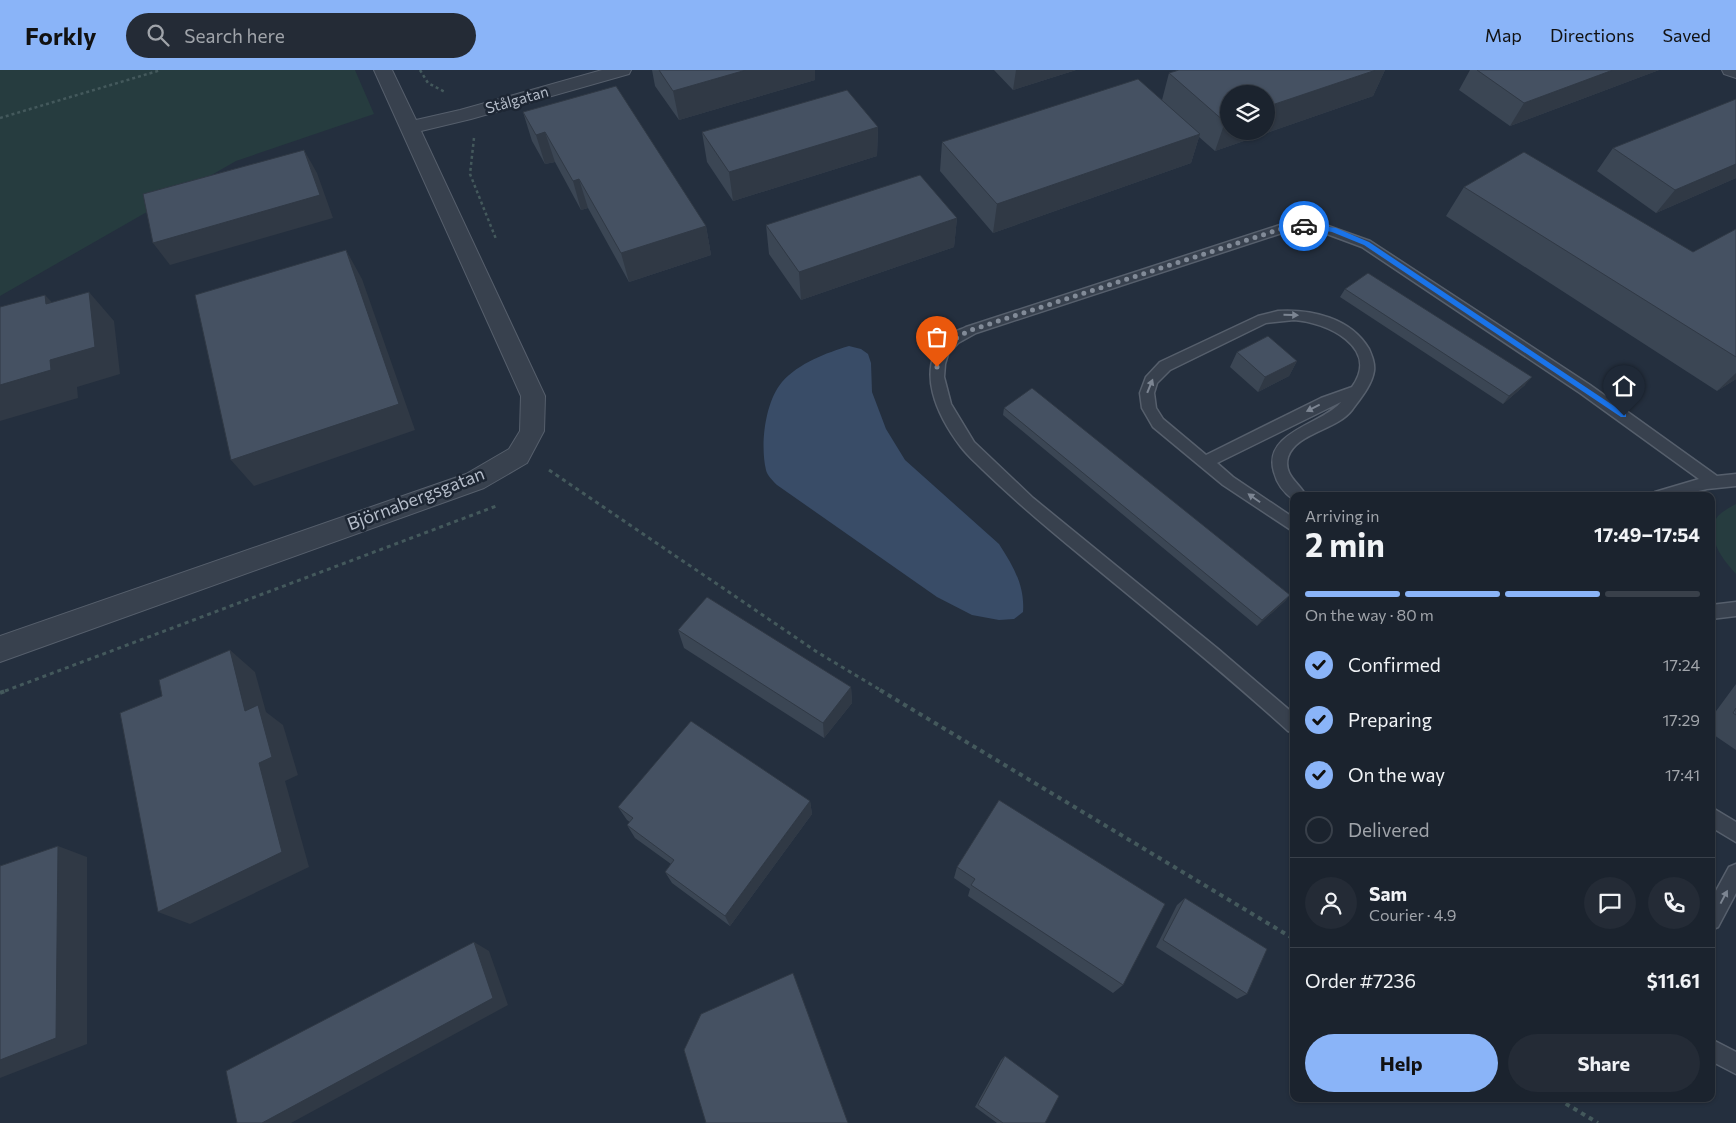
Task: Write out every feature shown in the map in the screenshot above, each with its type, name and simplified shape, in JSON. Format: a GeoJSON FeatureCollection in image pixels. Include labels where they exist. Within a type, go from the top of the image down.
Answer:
{"type":"FeatureCollection","features":[{"type":"Feature","properties":{"kind":"street","name":"Björnabergsgatan"},"geometry":{"type":"LineString","coordinates":[[0,649],[475,481],[518,456],[532,431],[533,396],[383,70]]}},
{"type":"Feature","properties":{"kind":"street","name":"Stålgatan"},"geometry":{"type":"LineString","coordinates":[[410,127],[464,115],[622,70]]}},
{"type":"Feature","properties":{"kind":"street"},"geometry":{"type":"LineString","coordinates":[[1731,70],[1736,72]]}},
{"type":"Feature","properties":{"kind":"lane"},"geometry":{"type":"LineString","coordinates":[[1290,722],[1199,643],[1002,480],[965,442],[949,415],[939,389],[937,367],[941,352],[952,340],[971,330],[1287,227],[1307,225],[1334,230],[1375,249],[1595,396],[1666,445],[1713,481]]}},
{"type":"Feature","properties":{"kind":"lane"},"geometry":{"type":"LineString","coordinates":[[1290,523],[1228,481],[1158,423],[1149,408],[1147,393],[1151,381],[1165,366],[1264,319],[1286,315],[1314,317],[1350,334],[1358,343],[1367,360],[1368,374],[1363,386],[1341,412],[1305,432],[1288,445],[1281,456],[1280,468],[1285,480],[1296,492]]}},
{"type":"Feature","properties":{"kind":"lane"},"geometry":{"type":"LineString","coordinates":[[1205,462],[1326,402],[1358,391]]}},
{"type":"Feature","properties":{"kind":"lane"},"geometry":{"type":"LineString","coordinates":[[1670,492],[1713,481],[1736,480]]}},
{"type":"Feature","properties":{"kind":"lane"},"geometry":{"type":"LineString","coordinates":[[1715,612],[1736,609]]}},
{"type":"Feature","properties":{"kind":"lane"},"geometry":{"type":"LineString","coordinates":[[1715,817],[1736,833]]}},
{"type":"Feature","properties":{"kind":"lane"},"geometry":{"type":"LineString","coordinates":[[1715,913],[1736,874]]}},
{"type":"Feature","properties":{"kind":"lane"},"geometry":{"type":"LineString","coordinates":[[1715,1051],[1736,1064]]}},
{"type":"Feature","properties":{"kind":"path"},"geometry":{"type":"LineString","coordinates":[[0,118],[161,70]]}},
{"type":"Feature","properties":{"kind":"path"},"geometry":{"type":"LineString","coordinates":[[420,70],[428,83],[453,97],[471,130],[474,144],[470,174],[497,239]]}},
{"type":"Feature","properties":{"kind":"path"},"geometry":{"type":"LineString","coordinates":[[541,476],[549,470],[552,463]]}},
{"type":"Feature","properties":{"kind":"path"},"geometry":{"type":"LineString","coordinates":[[549,470],[818,652],[1290,937]]}},
{"type":"Feature","properties":{"kind":"path"},"geometry":{"type":"LineString","coordinates":[[0,693],[494,509],[502,503]]}},
{"type":"Feature","properties":{"kind":"path"},"geometry":{"type":"LineString","coordinates":[[1563,1102],[1598,1123]]}},
{"type":"Feature","properties":{"kind":"green space"},"geometry":{"type":"Polygon","coordinates":[[[0,70],[355,70],[374,114],[236,161],[0,296],[0,70]]]}},
{"type":"Feature","properties":{"kind":"green space"},"geometry":{"type":"Polygon","coordinates":[[[1736,504],[1736,574],[1715,543],[1715,521],[1724,511],[1736,504]]]}},
{"type":"Feature","properties":{"kind":"water"},"geometry":{"type":"Polygon","coordinates":[[[849,346],[861,349],[868,354],[871,363],[872,392],[886,429],[905,460],[999,544],[1004,552],[1017,576],[1022,593],[1023,612],[1014,619],[999,620],[972,615],[937,597],[777,485],[770,478],[764,460],[764,436],[768,412],[776,390],[796,369],[822,355],[849,346]]]}},
{"type":"Feature","properties":{"kind":"building"},"geometry":{"type":"Polygon","coordinates":[[[659,70],[746,70],[673,91],[659,70]]]}},
{"type":"Feature","properties":{"kind":"building"},"geometry":{"type":"Polygon","coordinates":[[[1179,70],[1376,70],[1275,104],[1275,85],[1220,85],[1220,118],[1169,73],[1179,70]]]}},
{"type":"Feature","properties":{"kind":"building"},"geometry":{"type":"Polygon","coordinates":[[[1477,70],[1613,70],[1524,103],[1477,70]]]}},
{"type":"Feature","properties":{"kind":"building"},"geometry":{"type":"Polygon","coordinates":[[[1138,79],[1200,134],[997,204],[942,142],[1138,79]]]}},
{"type":"Feature","properties":{"kind":"building"},"geometry":{"type":"Polygon","coordinates":[[[616,86],[706,226],[621,253],[579,179],[573,181],[545,132],[536,135],[523,112],[616,86]]]}},
{"type":"Feature","properties":{"kind":"building"},"geometry":{"type":"Polygon","coordinates":[[[847,90],[878,127],[729,172],[702,132],[847,90]]]}},
{"type":"Feature","properties":{"kind":"building"},"geometry":{"type":"Polygon","coordinates":[[[1736,99],[1736,164],[1675,190],[1613,148],[1736,99]]]}},
{"type":"Feature","properties":{"kind":"building"},"geometry":{"type":"Polygon","coordinates":[[[304,150],[320,195],[153,243],[143,194],[304,150]]]}},
{"type":"Feature","properties":{"kind":"building"},"geometry":{"type":"Polygon","coordinates":[[[1524,152],[1693,252],[1736,229],[1736,357],[1464,187],[1524,152]]]}},
{"type":"Feature","properties":{"kind":"building"},"geometry":{"type":"Polygon","coordinates":[[[920,175],[957,218],[799,272],[766,225],[920,175]]]}},
{"type":"Feature","properties":{"kind":"building"},"geometry":{"type":"Polygon","coordinates":[[[346,250],[399,404],[231,460],[195,295],[346,250]]]}},
{"type":"Feature","properties":{"kind":"building"},"geometry":{"type":"Polygon","coordinates":[[[1368,273],[1532,377],[1509,396],[1345,289],[1368,273]]]}},
{"type":"Feature","properties":{"kind":"building"},"geometry":{"type":"Polygon","coordinates":[[[89,292],[95,347],[50,360],[51,370],[0,385],[0,307],[45,295],[46,304],[89,292]]]}},
{"type":"Feature","properties":{"kind":"building"},"geometry":{"type":"Polygon","coordinates":[[[1268,336],[1297,361],[1265,377],[1237,352],[1268,336]]]}},
{"type":"Feature","properties":{"kind":"building"},"geometry":{"type":"Polygon","coordinates":[[[1032,388],[1290,595],[1262,620],[1004,408],[1032,388]]]}},
{"type":"Feature","properties":{"kind":"building"},"geometry":{"type":"Polygon","coordinates":[[[707,597],[851,687],[823,723],[678,630],[707,597]]]}},
{"type":"Feature","properties":{"kind":"building"},"geometry":{"type":"Polygon","coordinates":[[[230,650],[245,711],[258,705],[272,757],[259,763],[282,852],[158,912],[120,713],[162,696],[159,680],[230,650]]]}},
{"type":"Feature","properties":{"kind":"building"},"geometry":{"type":"Polygon","coordinates":[[[691,721],[810,801],[725,916],[665,872],[674,860],[627,825],[633,818],[618,807],[691,721]]]}},
{"type":"Feature","properties":{"kind":"building"},"geometry":{"type":"Polygon","coordinates":[[[999,800],[1165,904],[1123,985],[971,885],[975,879],[957,867],[999,800]]]}},
{"type":"Feature","properties":{"kind":"building"},"geometry":{"type":"Polygon","coordinates":[[[58,846],[56,1038],[0,1060],[0,866],[58,846]]]}},
{"type":"Feature","properties":{"kind":"building"},"geometry":{"type":"Polygon","coordinates":[[[1185,898],[1267,949],[1247,994],[1163,940],[1185,898]]]}},
{"type":"Feature","properties":{"kind":"building"},"geometry":{"type":"Polygon","coordinates":[[[474,942],[493,998],[262,1123],[237,1123],[226,1071],[474,942]]]}},
{"type":"Feature","properties":{"kind":"building"},"geometry":{"type":"Polygon","coordinates":[[[793,973],[848,1123],[706,1123],[684,1050],[701,1014],[793,973]]]}},
{"type":"Feature","properties":{"kind":"building"},"geometry":{"type":"Polygon","coordinates":[[[1005,1056],[1059,1096],[1045,1123],[1003,1123],[978,1105],[1005,1056]]]}},
{"type":"Feature","properties":{"kind":"way so far"},"geometry":{"type":"LineString","coordinates":[[937,367],[941,352],[952,340],[971,330],[1287,227],[1304,226]]}},
{"type":"Feature","properties":{"kind":"route"},"geometry":{"type":"LineString","coordinates":[[1304,226],[1334,230],[1366,244],[1624,416]]}}]}
